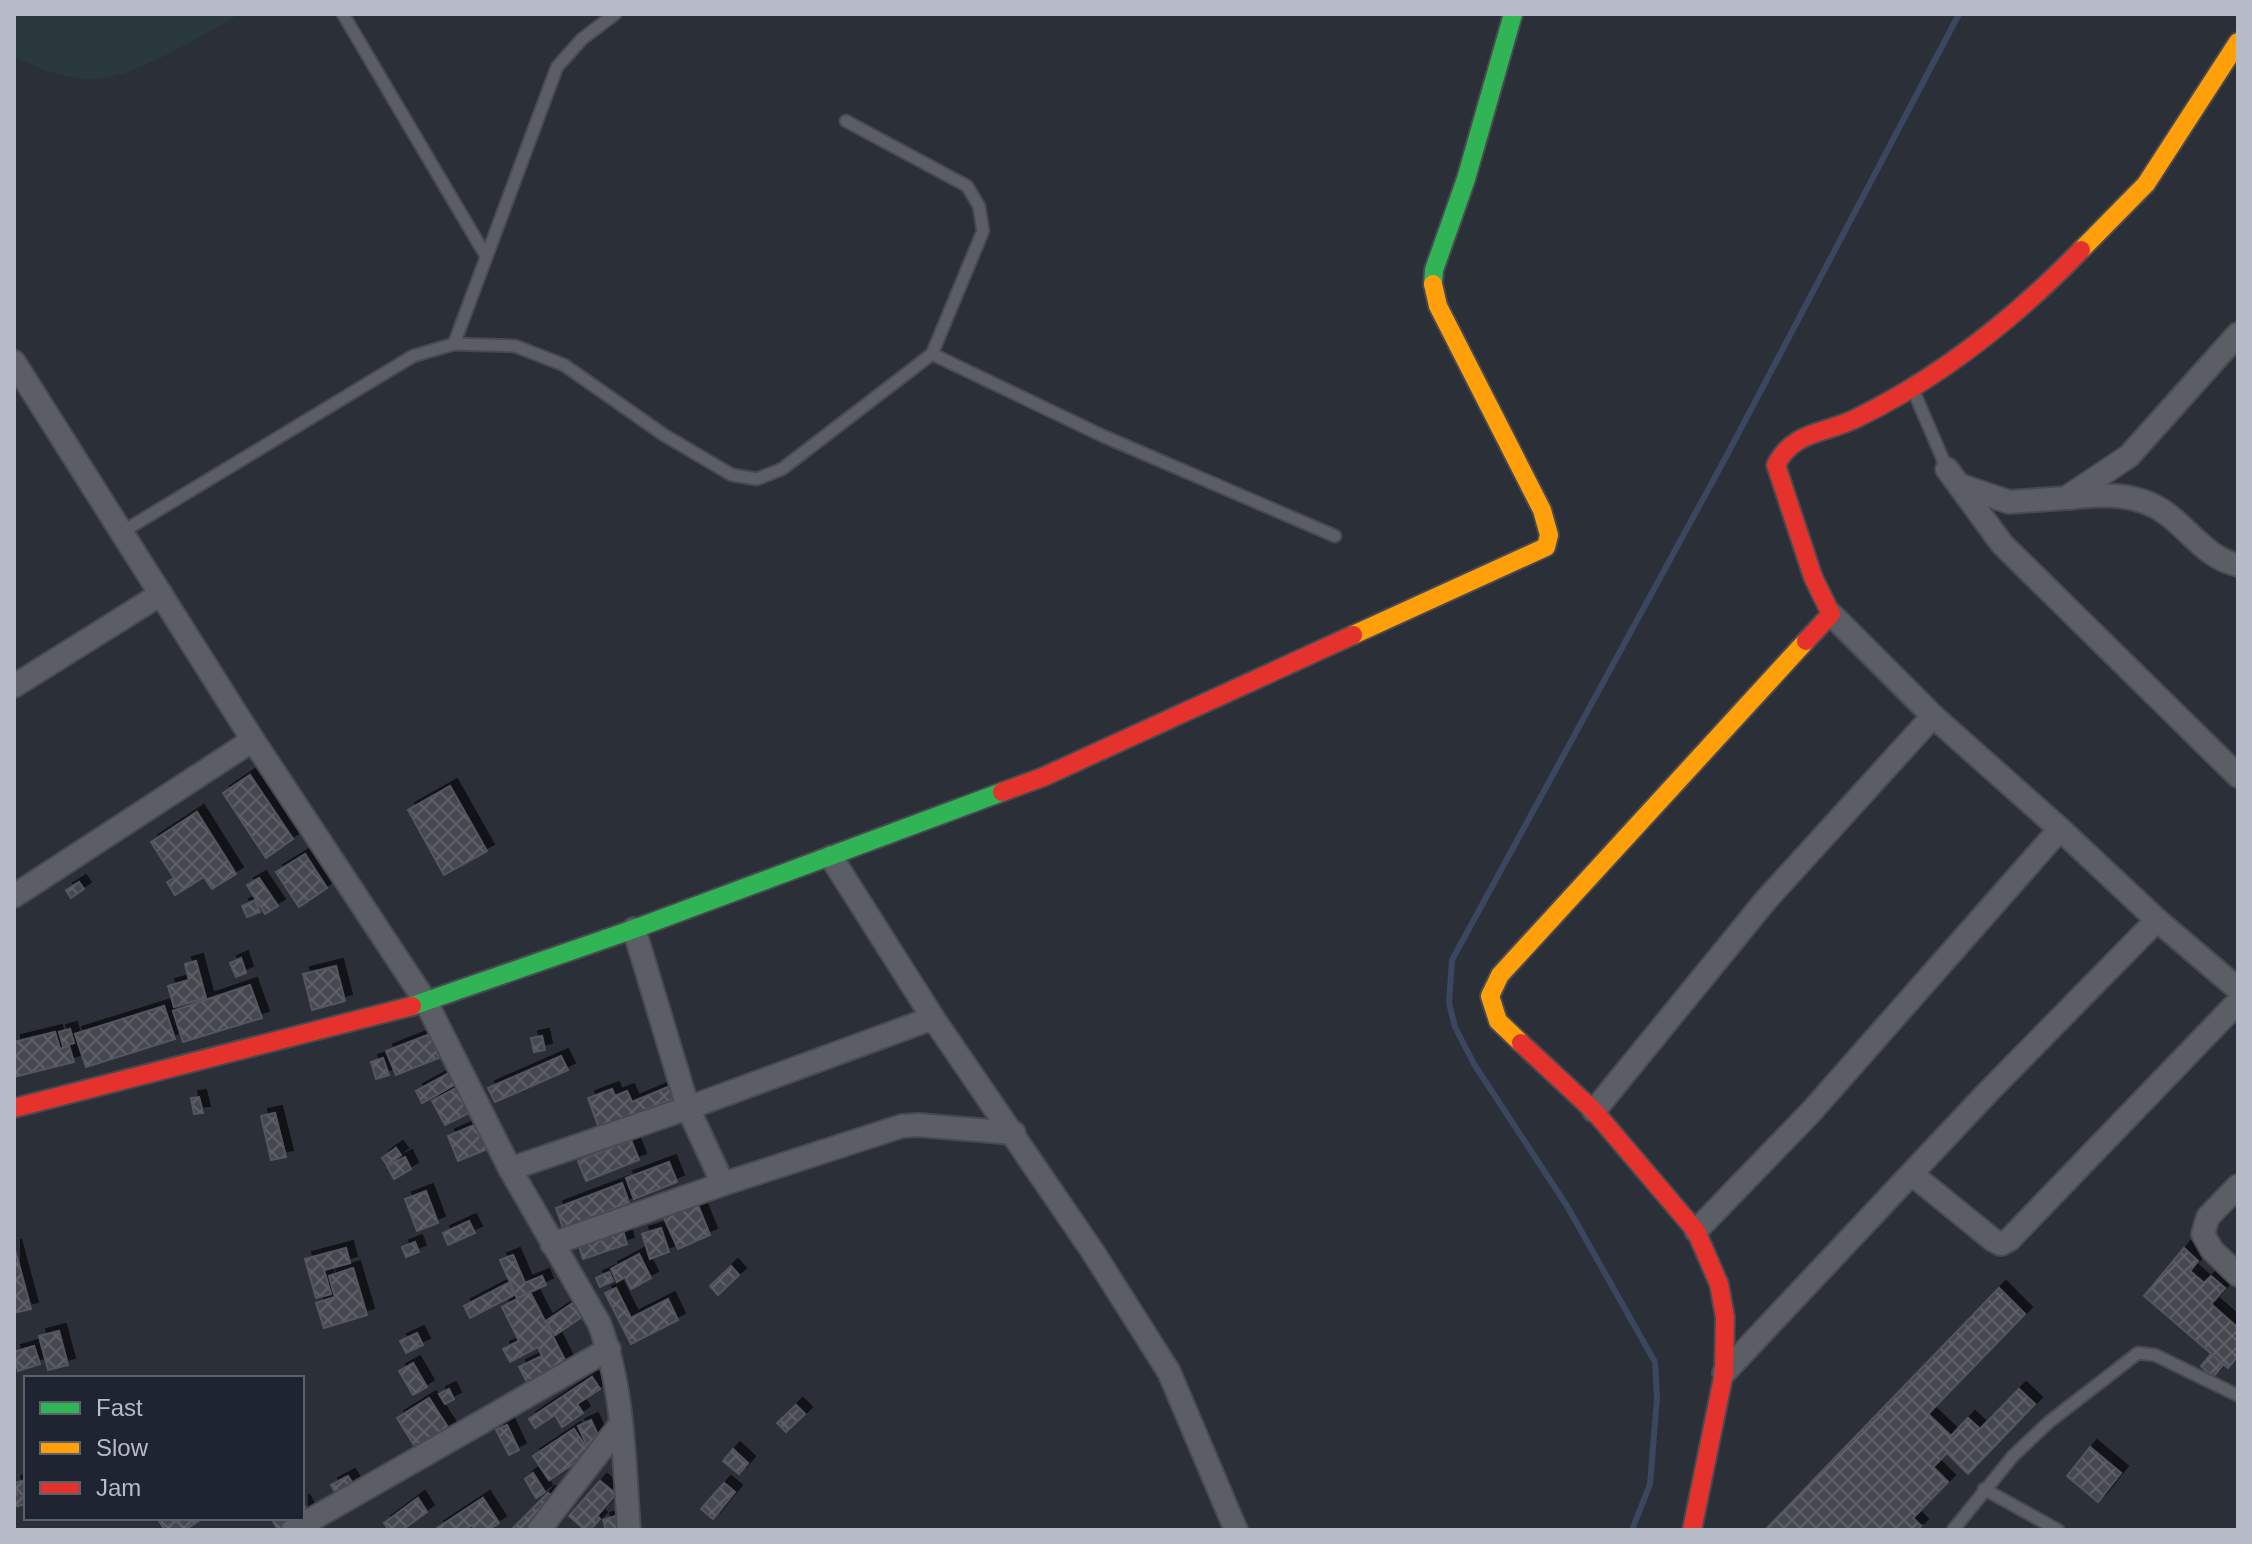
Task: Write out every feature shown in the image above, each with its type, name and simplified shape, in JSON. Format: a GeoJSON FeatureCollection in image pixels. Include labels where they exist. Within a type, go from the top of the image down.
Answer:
{"type":"FeatureCollection","features":[{"type":"Feature","properties":{"kind":"street"},"geometry":{"type":"LineString","coordinates":[[14,1108],[426,1002],[831,857],[1043,777],[1546,547],[1549,535],[1542,510],[1438,306],[1433,288],[1434,270],[1466,179],[1513,14]]}},
{"type":"Feature","properties":{"kind":"street"},"geometry":{"type":"LineString","coordinates":[[2238,42],[2146,184],[2114,219],[2004,322],[1912,388],[1855,419],[1793,442],[1784,450],[1776,465],[1813,577],[1831,614],[1933,716],[2157,920],[2238,989]]}},
{"type":"Feature","properties":{"kind":"street"},"geometry":{"type":"LineString","coordinates":[[2066,498],[2129,456],[2238,334]]}},
{"type":"Feature","properties":{"kind":"street"},"geometry":{"type":"LineString","coordinates":[[14,362],[253,740],[426,1002],[510,1169],[599,1323],[609,1349],[620,1425],[629,1530]]}},
{"type":"Feature","properties":{"kind":"street"},"geometry":{"type":"LineString","coordinates":[[1953,477],[2009,502],[2120,495],[2146,503],[2166,513],[2191,537],[2226,562],[2238,565]]}},
{"type":"Feature","properties":{"kind":"street"},"geometry":{"type":"LineString","coordinates":[[1953,477],[2002,544],[2238,776]]}},
{"type":"Feature","properties":{"kind":"street"},"geometry":{"type":"LineString","coordinates":[[14,686],[161,594]]}},
{"type":"Feature","properties":{"kind":"street"},"geometry":{"type":"LineString","coordinates":[[1692,1530],[1724,1373],[1725,1317],[1707,1253],[1696,1231],[1594,1111],[1498,1021],[1490,996],[1500,975],[1831,614]]}},
{"type":"Feature","properties":{"kind":"street"},"geometry":{"type":"LineString","coordinates":[[1594,1111],[1766,900],[1933,716]]}},
{"type":"Feature","properties":{"kind":"street"},"geometry":{"type":"LineString","coordinates":[[14,896],[253,740]]}},
{"type":"Feature","properties":{"kind":"street"},"geometry":{"type":"LineString","coordinates":[[1696,1231],[1811,1112],[2060,829]]}},
{"type":"Feature","properties":{"kind":"street"},"geometry":{"type":"LineString","coordinates":[[831,857],[933,1018],[1014,1133],[1169,1372],[1236,1530]]}},
{"type":"Feature","properties":{"kind":"street"},"geometry":{"type":"LineString","coordinates":[[1724,1373],[1989,1091],[2157,920]]}},
{"type":"Feature","properties":{"kind":"street"},"geometry":{"type":"LineString","coordinates":[[634,929],[688,1108],[723,1184]]}},
{"type":"Feature","properties":{"kind":"street"},"geometry":{"type":"LineString","coordinates":[[1913,1175],[1993,1240],[2001,1244],[2009,1240],[2238,1002]]}},
{"type":"Feature","properties":{"kind":"street"},"geometry":{"type":"LineString","coordinates":[[510,1169],[933,1018]]}},
{"type":"Feature","properties":{"kind":"street"},"geometry":{"type":"LineString","coordinates":[[552,1244],[902,1126],[1014,1133]]}},
{"type":"Feature","properties":{"kind":"street"},"geometry":{"type":"LineString","coordinates":[[2238,1186],[2208,1217],[2203,1234],[2212,1250],[2238,1275]]}},
{"type":"Feature","properties":{"kind":"street"},"geometry":{"type":"LineString","coordinates":[[293,1530],[609,1349]]}},
{"type":"Feature","properties":{"kind":"street"},"geometry":{"type":"LineString","coordinates":[[539,1530],[620,1425]]}},
{"type":"Feature","properties":{"kind":"lane"},"geometry":{"type":"LineString","coordinates":[[343,14],[486,256]]}},
{"type":"Feature","properties":{"kind":"lane"},"geometry":{"type":"LineString","coordinates":[[454,344],[557,67],[582,39],[615,14]]}},
{"type":"Feature","properties":{"kind":"lane"},"geometry":{"type":"LineString","coordinates":[[122,532],[413,356],[454,344],[515,346],[564,365],[664,435],[732,475],[757,479],[782,469],[932,354],[983,231],[979,206],[967,186],[846,121]]}},
{"type":"Feature","properties":{"kind":"lane"},"geometry":{"type":"LineString","coordinates":[[932,354],[1103,436],[1335,536]]}},
{"type":"Feature","properties":{"kind":"lane"},"geometry":{"type":"LineString","coordinates":[[1912,388],[1953,477]]}},
{"type":"Feature","properties":{"kind":"lane"},"geometry":{"type":"LineString","coordinates":[[1953,1530],[1984,1489],[2038,1432],[2138,1353],[2155,1355],[2237,1395]]}},
{"type":"Feature","properties":{"kind":"lane"},"geometry":{"type":"LineString","coordinates":[[1984,1489],[2058,1530]]}},
{"type":"Feature","properties":{"kind":"shaded area"},"geometry":{"type":"Polygon","coordinates":[[[14,14],[240,14],[143,66],[103,78],[85,79],[48,71],[14,57],[14,14]]]}},
{"type":"Feature","properties":{"kind":"building"},"geometry":{"type":"Polygon","coordinates":[[[250,775],[293,839],[266,858],[223,793],[250,775]]]}},
{"type":"Feature","properties":{"kind":"building"},"geometry":{"type":"Polygon","coordinates":[[[450,786],[487,851],[444,875],[408,810],[450,786]]]}},
{"type":"Feature","properties":{"kind":"building"},"geometry":{"type":"Polygon","coordinates":[[[197,812],[236,874],[212,889],[204,877],[175,895],[167,882],[174,878],[151,842],[197,812]]]}},
{"type":"Feature","properties":{"kind":"building"},"geometry":{"type":"Polygon","coordinates":[[[305,854],[327,888],[299,907],[276,872],[305,854]]]}},
{"type":"Feature","properties":{"kind":"building"},"geometry":{"type":"Polygon","coordinates":[[[259,878],[278,906],[265,914],[247,885],[259,878]]]}},
{"type":"Feature","properties":{"kind":"building"},"geometry":{"type":"Polygon","coordinates":[[[79,882],[84,889],[71,898],[66,890],[79,882]]]}},
{"type":"Feature","properties":{"kind":"building"},"geometry":{"type":"Polygon","coordinates":[[[255,900],[260,912],[247,917],[242,906],[255,900]]]}},
{"type":"Feature","properties":{"kind":"building"},"geometry":{"type":"Polygon","coordinates":[[[241,958],[246,973],[236,977],[230,963],[241,958]]]}},
{"type":"Feature","properties":{"kind":"building"},"geometry":{"type":"Polygon","coordinates":[[[196,961],[206,998],[174,1007],[168,986],[189,980],[185,964],[196,961]]]}},
{"type":"Feature","properties":{"kind":"building"},"geometry":{"type":"Polygon","coordinates":[[[336,966],[345,1001],[312,1010],[303,974],[336,966]]]}},
{"type":"Feature","properties":{"kind":"building"},"geometry":{"type":"Polygon","coordinates":[[[250,985],[262,1018],[183,1042],[173,1011],[250,985]]]}},
{"type":"Feature","properties":{"kind":"building"},"geometry":{"type":"Polygon","coordinates":[[[164,1006],[175,1039],[86,1067],[75,1034],[164,1006]]]}},
{"type":"Feature","properties":{"kind":"building"},"geometry":{"type":"Polygon","coordinates":[[[70,1029],[74,1043],[63,1046],[59,1032],[70,1029]]]}},
{"type":"Feature","properties":{"kind":"building"},"geometry":{"type":"Polygon","coordinates":[[[55,1032],[60,1049],[69,1046],[74,1062],[14,1077],[14,1042],[55,1032]]]}},
{"type":"Feature","properties":{"kind":"building"},"geometry":{"type":"Polygon","coordinates":[[[430,1034],[439,1058],[396,1075],[386,1051],[430,1034]]]}},
{"type":"Feature","properties":{"kind":"building"},"geometry":{"type":"Polygon","coordinates":[[[542,1036],[545,1050],[534,1052],[531,1038],[542,1036]]]}},
{"type":"Feature","properties":{"kind":"building"},"geometry":{"type":"Polygon","coordinates":[[[561,1056],[568,1070],[495,1102],[488,1088],[561,1056]]]}},
{"type":"Feature","properties":{"kind":"building"},"geometry":{"type":"Polygon","coordinates":[[[383,1058],[389,1075],[376,1079],[371,1062],[383,1058]]]}},
{"type":"Feature","properties":{"kind":"building"},"geometry":{"type":"Polygon","coordinates":[[[449,1073],[456,1084],[422,1103],[416,1091],[449,1073]]]}},
{"type":"Feature","properties":{"kind":"building"},"geometry":{"type":"Polygon","coordinates":[[[675,1084],[680,1096],[599,1128],[588,1098],[612,1089],[615,1096],[627,1091],[632,1102],[675,1084]]]}},
{"type":"Feature","properties":{"kind":"building"},"geometry":{"type":"Polygon","coordinates":[[[458,1087],[471,1112],[445,1125],[432,1101],[458,1087]]]}},
{"type":"Feature","properties":{"kind":"building"},"geometry":{"type":"Polygon","coordinates":[[[199,1097],[203,1113],[194,1114],[191,1098],[199,1097]]]}},
{"type":"Feature","properties":{"kind":"building"},"geometry":{"type":"Polygon","coordinates":[[[275,1113],[286,1157],[271,1160],[261,1116],[275,1113]]]}},
{"type":"Feature","properties":{"kind":"building"},"geometry":{"type":"Polygon","coordinates":[[[479,1123],[490,1148],[458,1161],[448,1136],[479,1123]]]}},
{"type":"Feature","properties":{"kind":"building"},"geometry":{"type":"Polygon","coordinates":[[[631,1140],[639,1160],[586,1181],[578,1161],[631,1140]]]}},
{"type":"Feature","properties":{"kind":"building"},"geometry":{"type":"Polygon","coordinates":[[[396,1148],[401,1155],[387,1165],[382,1158],[396,1148]]]}},
{"type":"Feature","properties":{"kind":"building"},"geometry":{"type":"Polygon","coordinates":[[[405,1157],[411,1169],[394,1179],[387,1166],[405,1157]]]}},
{"type":"Feature","properties":{"kind":"building"},"geometry":{"type":"Polygon","coordinates":[[[669,1162],[677,1182],[634,1199],[626,1178],[669,1162]]]}},
{"type":"Feature","properties":{"kind":"building"},"geometry":{"type":"Polygon","coordinates":[[[622,1183],[629,1203],[563,1228],[556,1208],[622,1183]]]}},
{"type":"Feature","properties":{"kind":"building"},"geometry":{"type":"Polygon","coordinates":[[[426,1191],[438,1223],[417,1231],[405,1199],[426,1191]]]}},
{"type":"Feature","properties":{"kind":"building"},"geometry":{"type":"Polygon","coordinates":[[[697,1203],[710,1235],[678,1249],[664,1218],[697,1203]]]}},
{"type":"Feature","properties":{"kind":"building"},"geometry":{"type":"Polygon","coordinates":[[[469,1221],[475,1233],[448,1245],[443,1233],[469,1221]]]}},
{"type":"Feature","properties":{"kind":"building"},"geometry":{"type":"Polygon","coordinates":[[[661,1228],[669,1252],[650,1259],[642,1234],[661,1228]]]}},
{"type":"Feature","properties":{"kind":"building"},"geometry":{"type":"Polygon","coordinates":[[[623,1231],[627,1244],[583,1259],[579,1246],[623,1231]]]}},
{"type":"Feature","properties":{"kind":"building"},"geometry":{"type":"Polygon","coordinates":[[[415,1242],[419,1252],[406,1257],[402,1247],[415,1242]]]}},
{"type":"Feature","properties":{"kind":"building"},"geometry":{"type":"Polygon","coordinates":[[[14,1246],[31,1309],[14,1313],[14,1246]]]}},
{"type":"Feature","properties":{"kind":"building"},"geometry":{"type":"Polygon","coordinates":[[[346,1248],[350,1263],[324,1270],[331,1294],[316,1298],[305,1259],[346,1248]]]}},
{"type":"Feature","properties":{"kind":"building"},"geometry":{"type":"Polygon","coordinates":[[[2184,1248],[2198,1261],[2190,1271],[2204,1283],[2211,1276],[2225,1288],[2211,1304],[2238,1328],[2238,1356],[2228,1368],[2144,1296],[2184,1248]]]}},
{"type":"Feature","properties":{"kind":"building"},"geometry":{"type":"Polygon","coordinates":[[[639,1254],[651,1278],[631,1289],[625,1277],[617,1282],[611,1269],[639,1254]]]}},
{"type":"Feature","properties":{"kind":"building"},"geometry":{"type":"Polygon","coordinates":[[[513,1255],[525,1283],[542,1276],[546,1285],[517,1298],[500,1260],[513,1255]]]}},
{"type":"Feature","properties":{"kind":"building"},"geometry":{"type":"Polygon","coordinates":[[[731,1266],[739,1275],[718,1295],[710,1286],[731,1266]]]}},
{"type":"Feature","properties":{"kind":"building"},"geometry":{"type":"Polygon","coordinates":[[[353,1268],[367,1315],[324,1328],[316,1303],[335,1297],[329,1276],[353,1268]]]}},
{"type":"Feature","properties":{"kind":"building"},"geometry":{"type":"Polygon","coordinates":[[[609,1272],[613,1281],[600,1287],[596,1278],[609,1272]]]}},
{"type":"Feature","properties":{"kind":"building"},"geometry":{"type":"Polygon","coordinates":[[[508,1283],[514,1295],[470,1318],[464,1306],[508,1283]]]}},
{"type":"Feature","properties":{"kind":"building"},"geometry":{"type":"Polygon","coordinates":[[[616,1288],[631,1318],[668,1299],[678,1320],[631,1344],[605,1293],[616,1288]]]}},
{"type":"Feature","properties":{"kind":"building"},"geometry":{"type":"Polygon","coordinates":[[[1999,1288],[2025,1314],[1928,1414],[1951,1436],[1968,1418],[1980,1429],[2019,1389],[2035,1404],[1968,1474],[1947,1453],[1933,1467],[1948,1482],[1913,1518],[1921,1526],[1917,1530],[1765,1530],[1999,1288]]]}},
{"type":"Feature","properties":{"kind":"building"},"geometry":{"type":"Polygon","coordinates":[[[530,1292],[568,1366],[529,1386],[519,1367],[542,1356],[538,1347],[510,1362],[503,1349],[519,1341],[502,1307],[530,1292]]]}},
{"type":"Feature","properties":{"kind":"building"},"geometry":{"type":"Polygon","coordinates":[[[573,1303],[582,1317],[555,1335],[546,1321],[573,1303]]]}},
{"type":"Feature","properties":{"kind":"building"},"geometry":{"type":"Polygon","coordinates":[[[59,1331],[68,1365],[48,1370],[39,1336],[59,1331]]]}},
{"type":"Feature","properties":{"kind":"building"},"geometry":{"type":"Polygon","coordinates":[[[417,1333],[423,1345],[406,1353],[400,1341],[417,1333]]]}},
{"type":"Feature","properties":{"kind":"building"},"geometry":{"type":"Polygon","coordinates":[[[34,1346],[40,1364],[18,1371],[14,1352],[34,1346]]]}},
{"type":"Feature","properties":{"kind":"building"},"geometry":{"type":"Polygon","coordinates":[[[2211,1354],[2223,1365],[2213,1377],[2201,1366],[2211,1354]]]}},
{"type":"Feature","properties":{"kind":"building"},"geometry":{"type":"Polygon","coordinates":[[[413,1363],[427,1387],[413,1395],[399,1371],[413,1363]]]}},
{"type":"Feature","properties":{"kind":"building"},"geometry":{"type":"Polygon","coordinates":[[[592,1377],[600,1389],[577,1404],[583,1413],[562,1427],[555,1415],[535,1428],[529,1419],[592,1377]]]}},
{"type":"Feature","properties":{"kind":"building"},"geometry":{"type":"Polygon","coordinates":[[[449,1389],[454,1399],[445,1404],[439,1394],[449,1389]]]}},
{"type":"Feature","properties":{"kind":"building"},"geometry":{"type":"Polygon","coordinates":[[[429,1398],[451,1432],[419,1453],[397,1418],[429,1398]]]}},
{"type":"Feature","properties":{"kind":"building"},"geometry":{"type":"Polygon","coordinates":[[[796,1405],[805,1414],[786,1432],[777,1423],[796,1405]]]}},
{"type":"Feature","properties":{"kind":"building"},"geometry":{"type":"Polygon","coordinates":[[[591,1420],[602,1444],[589,1450],[578,1426],[591,1420]]]}},
{"type":"Feature","properties":{"kind":"building"},"geometry":{"type":"Polygon","coordinates":[[[507,1425],[519,1450],[509,1455],[496,1430],[507,1425]]]}},
{"type":"Feature","properties":{"kind":"building"},"geometry":{"type":"Polygon","coordinates":[[[574,1429],[590,1453],[549,1480],[533,1456],[574,1429]]]}},
{"type":"Feature","properties":{"kind":"building"},"geometry":{"type":"Polygon","coordinates":[[[2090,1447],[2121,1473],[2098,1502],[2067,1476],[2090,1447]]]}},
{"type":"Feature","properties":{"kind":"building"},"geometry":{"type":"Polygon","coordinates":[[[733,1449],[748,1463],[739,1474],[723,1461],[733,1449]]]}},
{"type":"Feature","properties":{"kind":"building"},"geometry":{"type":"Polygon","coordinates":[[[533,1473],[545,1492],[536,1498],[525,1479],[533,1473]]]}},
{"type":"Feature","properties":{"kind":"building"},"geometry":{"type":"Polygon","coordinates":[[[348,1476],[353,1484],[336,1494],[331,1485],[348,1476]]]}},
{"type":"Feature","properties":{"kind":"building"},"geometry":{"type":"Polygon","coordinates":[[[24,1480],[24,1504],[14,1507],[14,1495],[17,1494],[14,1483],[24,1480]]]}},
{"type":"Feature","properties":{"kind":"building"},"geometry":{"type":"Polygon","coordinates":[[[600,1481],[616,1494],[597,1516],[600,1519],[590,1530],[585,1530],[569,1516],[600,1481]]]}},
{"type":"Feature","properties":{"kind":"building"},"geometry":{"type":"Polygon","coordinates":[[[724,1483],[735,1492],[713,1519],[701,1509],[724,1483]]]}},
{"type":"Feature","properties":{"kind":"building"},"geometry":{"type":"Polygon","coordinates":[[[548,1493],[556,1501],[528,1530],[513,1530],[512,1529],[548,1493]]]}},
{"type":"Feature","properties":{"kind":"building"},"geometry":{"type":"Polygon","coordinates":[[[418,1498],[427,1512],[402,1530],[389,1530],[384,1523],[418,1498]]]}},
{"type":"Feature","properties":{"kind":"building"},"geometry":{"type":"Polygon","coordinates":[[[483,1498],[499,1523],[488,1530],[475,1530],[472,1525],[464,1530],[438,1530],[437,1528],[483,1498]]]}},
{"type":"Feature","properties":{"kind":"building"},"geometry":{"type":"Polygon","coordinates":[[[616,1516],[620,1530],[606,1530],[603,1520],[616,1516]]]}},
{"type":"Feature","properties":{"kind":"building"},"geometry":{"type":"Polygon","coordinates":[[[158,1520],[200,1520],[185,1530],[165,1530],[158,1520]]]}},
{"type":"Feature","properties":{"kind":"building"},"geometry":{"type":"Polygon","coordinates":[[[272,1520],[298,1520],[281,1530],[272,1520]]]}},
{"type":"Feature","properties":{"kind":"waterway"},"geometry":{"type":"LineString","coordinates":[[1632,1530],[1650,1484],[1657,1398],[1655,1362],[1567,1206],[1474,1064],[1455,1027],[1449,1003],[1452,960],[1727,455],[1959,14]]}},
{"type":"Feature","properties":{"kind":"traffic: fast"},"geometry":{"type":"LineString","coordinates":[[1433,284],[1434,270],[1466,179],[1513,14]]}},
{"type":"Feature","properties":{"kind":"traffic: fast"},"geometry":{"type":"LineString","coordinates":[[412,1006],[634,929],[1002,792]]}},
{"type":"Feature","properties":{"kind":"traffic: slow"},"geometry":{"type":"LineString","coordinates":[[2081,250],[2146,184],[2238,42]]}},
{"type":"Feature","properties":{"kind":"traffic: slow"},"geometry":{"type":"LineString","coordinates":[[1353,635],[1546,547],[1549,535],[1542,510],[1438,306],[1433,284]]}},
{"type":"Feature","properties":{"kind":"traffic: slow"},"geometry":{"type":"LineString","coordinates":[[1521,1043],[1498,1021],[1490,996],[1500,975],[1806,641]]}},
{"type":"Feature","properties":{"kind":"traffic: jam"},"geometry":{"type":"LineString","coordinates":[[1806,641],[1831,614],[1813,577],[1776,465],[1783,454],[1811,434],[1845,423],[1888,402],[1948,364],[2031,298],[2081,250]]}},
{"type":"Feature","properties":{"kind":"traffic: jam"},"geometry":{"type":"LineString","coordinates":[[1002,792],[1043,777],[1353,635]]}},
{"type":"Feature","properties":{"kind":"traffic: jam"},"geometry":{"type":"LineString","coordinates":[[14,1108],[412,1006]]}},
{"type":"Feature","properties":{"kind":"traffic: jam"},"geometry":{"type":"LineString","coordinates":[[1521,1043],[1594,1111],[1696,1231],[1719,1284],[1725,1317],[1724,1373],[1692,1530]]}}]}
